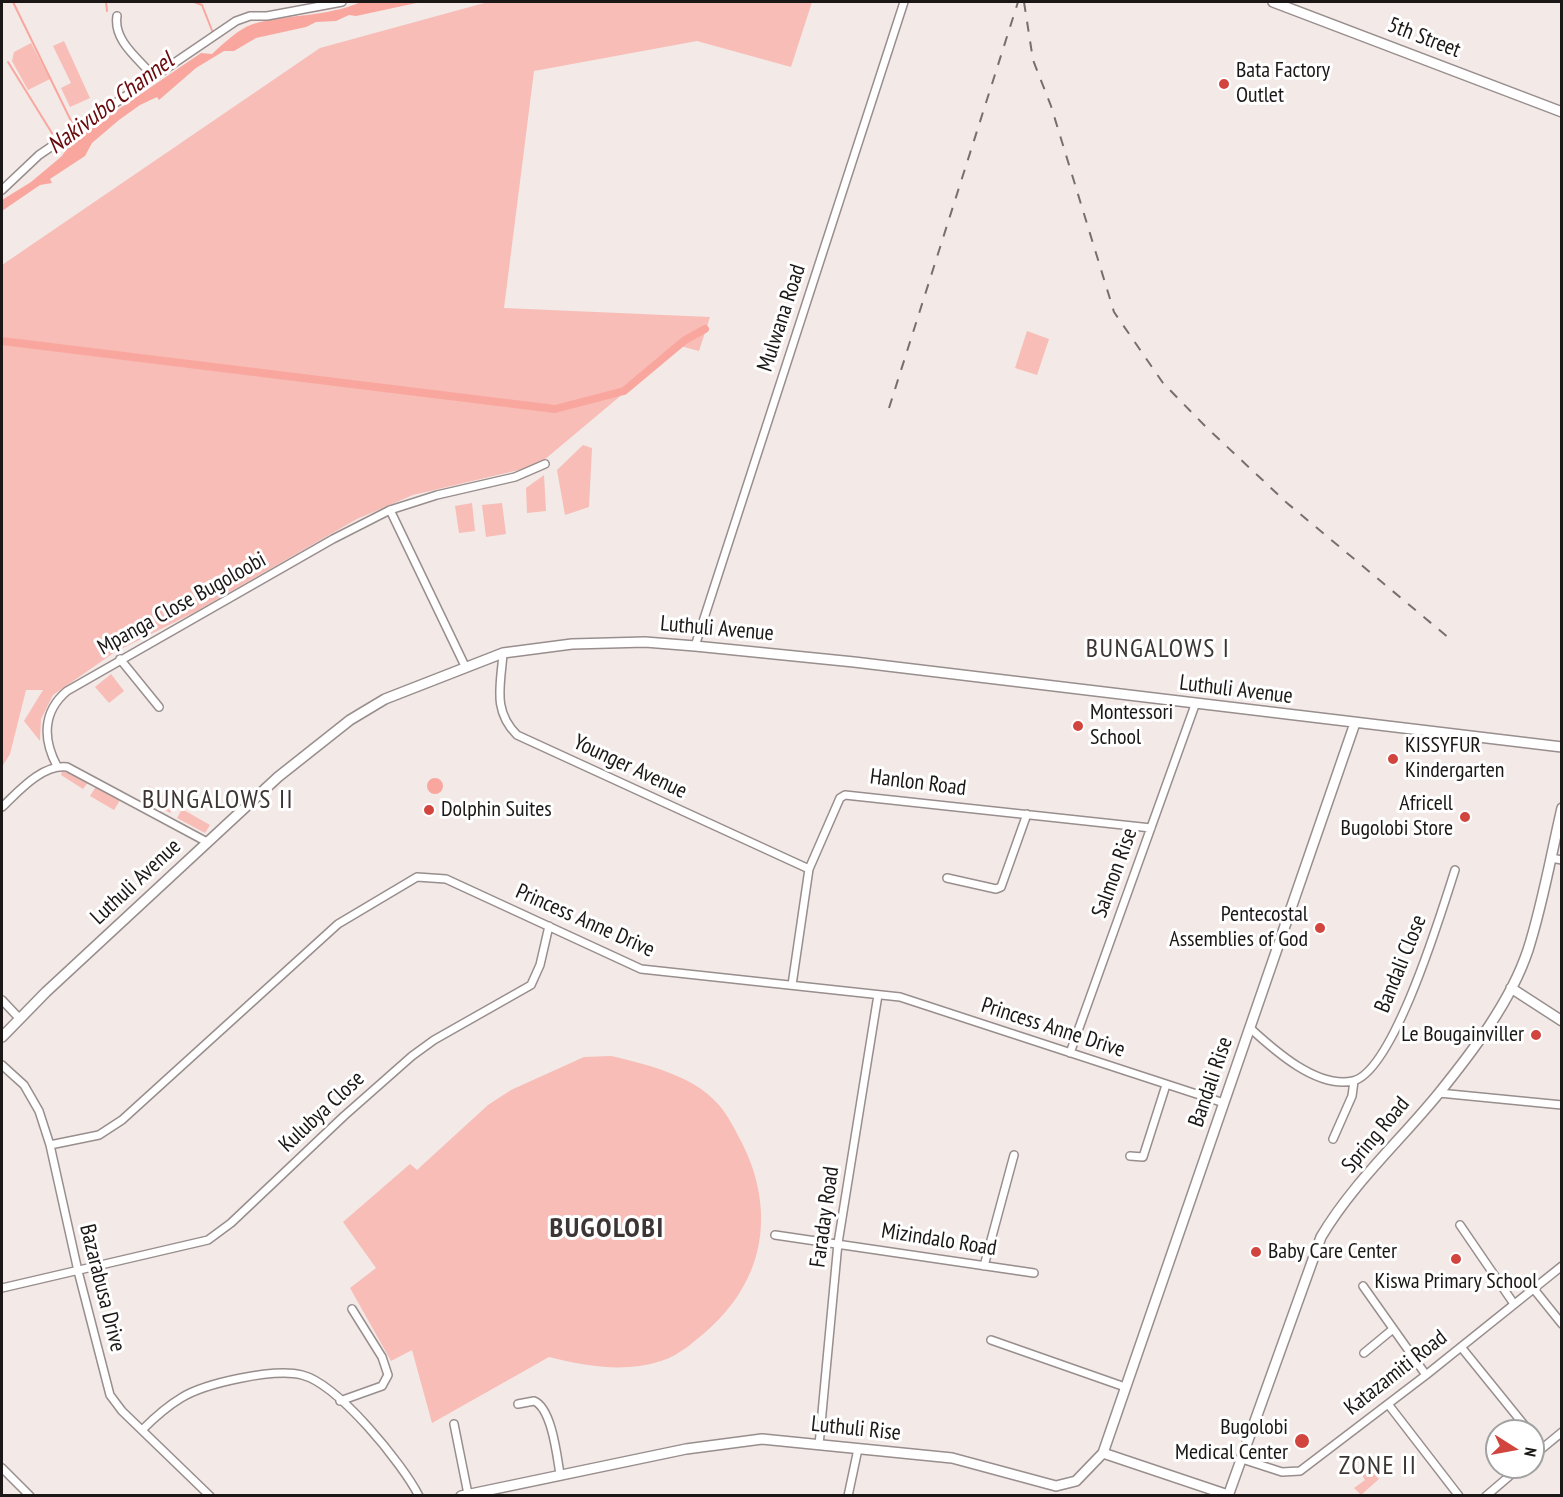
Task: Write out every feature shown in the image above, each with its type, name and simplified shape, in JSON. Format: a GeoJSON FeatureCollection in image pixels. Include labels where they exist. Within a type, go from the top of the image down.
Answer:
{"type":"FeatureCollection","features":[{"type":"Feature","properties":{"kind":"street"},"geometry":{"type":"LineString","coordinates":[[2,190],[39,155],[244,17],[286,13],[342,2]]}},
{"type":"Feature","properties":{"kind":"street","name":"Mulwana Road"},"geometry":{"type":"LineString","coordinates":[[695,646],[904,2]]}},
{"type":"Feature","properties":{"kind":"street","name":"5th Street"},"geometry":{"type":"LineString","coordinates":[[1273,2],[1562,112]]}},
{"type":"Feature","properties":{"kind":"street"},"geometry":{"type":"LineString","coordinates":[[117,16],[115,28],[122,40],[154,77]]}},
{"type":"Feature","properties":{"kind":"street","name":"Mpanga Close Bugoloobi"},"geometry":{"type":"LineString","coordinates":[[57,766],[46,741],[48,721],[54,704],[67,691],[333,539],[390,510],[437,495],[515,477],[545,465]]}},
{"type":"Feature","properties":{"kind":"street"},"geometry":{"type":"LineString","coordinates":[[390,510],[465,666]]}},
{"type":"Feature","properties":{"kind":"street","name":"Luthuli Avenue"},"geometry":{"type":"LineString","coordinates":[[2,1037],[278,777],[350,720],[385,699],[503,653],[572,644],[645,642],[695,646],[854,662],[1195,705],[1562,747]]}},
{"type":"Feature","properties":{"kind":"street","name":"Younger Avenue"},"geometry":{"type":"LineString","coordinates":[[503,653],[500,704],[503,720],[517,735],[809,868]]}},
{"type":"Feature","properties":{"kind":"street"},"geometry":{"type":"LineString","coordinates":[[120,659],[159,707]]}},
{"type":"Feature","properties":{"kind":"street","name":"Salmon Rise"},"geometry":{"type":"LineString","coordinates":[[1070,1053],[1195,705]]}},
{"type":"Feature","properties":{"kind":"street","name":"Bandali Rise"},"geometry":{"type":"LineString","coordinates":[[1102,1453],[1355,723]]}},
{"type":"Feature","properties":{"kind":"street"},"geometry":{"type":"LineString","coordinates":[[2,807],[23,787],[57,766],[76,770],[207,842]]}},
{"type":"Feature","properties":{"kind":"street","name":"Hanlon Road"},"geometry":{"type":"LineString","coordinates":[[792,985],[809,868],[840,798],[845,795],[1151,828]]}},
{"type":"Feature","properties":{"kind":"street","name":"Spring Road"},"geometry":{"type":"LineString","coordinates":[[1228,1495],[1321,1237],[1341,1207],[1439,1093],[1511,988],[1527,951],[1556,859],[1562,808]]}},
{"type":"Feature","properties":{"kind":"street"},"geometry":{"type":"LineString","coordinates":[[947,878],[996,889],[1001,887],[1027,814]]}},
{"type":"Feature","properties":{"kind":"street","name":"Bandali Close"},"geometry":{"type":"LineString","coordinates":[[1354,1081],[1370,1067],[1402,1016],[1424,967],[1455,870]]}},
{"type":"Feature","properties":{"kind":"street","name":"Princess Anne Drive"},"geometry":{"type":"LineString","coordinates":[[50,1145],[99,1135],[122,1120],[338,924],[410,880],[425,876],[446,879],[630,965],[651,972],[792,985],[915,1001],[1224,1103]]}},
{"type":"Feature","properties":{"kind":"street","name":"Kulubya Close"},"geometry":{"type":"LineString","coordinates":[[2,1288],[199,1243],[223,1228],[412,1056],[434,1040],[531,985],[538,971],[549,926]]}},
{"type":"Feature","properties":{"kind":"street"},"geometry":{"type":"LineString","coordinates":[[1511,988],[1562,1021]]}},
{"type":"Feature","properties":{"kind":"street","name":"Faraday Road"},"geometry":{"type":"LineString","coordinates":[[819,1445],[838,1243],[878,995]]}},
{"type":"Feature","properties":{"kind":"street"},"geometry":{"type":"LineString","coordinates":[[2,1000],[20,1018]]}},
{"type":"Feature","properties":{"kind":"street"},"geometry":{"type":"LineString","coordinates":[[1250,1028],[1297,1066],[1341,1082],[1354,1081],[1352,1096],[1333,1139]]}},
{"type":"Feature","properties":{"kind":"street","name":"Bazarabusa Drive"},"geometry":{"type":"LineString","coordinates":[[2,1065],[30,1093],[50,1145],[78,1271],[110,1395],[122,1411],[210,1496]]}},
{"type":"Feature","properties":{"kind":"street"},"geometry":{"type":"LineString","coordinates":[[1130,1156],[1143,1157],[1166,1084]]}},
{"type":"Feature","properties":{"kind":"street"},"geometry":{"type":"LineString","coordinates":[[1439,1093],[1562,1105]]}},
{"type":"Feature","properties":{"kind":"street"},"geometry":{"type":"LineString","coordinates":[[984,1266],[1014,1155]]}},
{"type":"Feature","properties":{"kind":"street"},"geometry":{"type":"LineString","coordinates":[[1460,1225],[1514,1304]]}},
{"type":"Feature","properties":{"kind":"street","name":"Mizindalo Road"},"geometry":{"type":"LineString","coordinates":[[775,1235],[1034,1273]]}},
{"type":"Feature","properties":{"kind":"street","name":"Katazamiti Road"},"geometry":{"type":"LineString","coordinates":[[1242,1459],[1282,1472],[1300,1471],[1426,1375],[1562,1266]]}},
{"type":"Feature","properties":{"kind":"street"},"geometry":{"type":"LineString","coordinates":[[1363,1286],[1426,1375]]}},
{"type":"Feature","properties":{"kind":"street"},"geometry":{"type":"LineString","coordinates":[[1533,1288],[1562,1324]]}},
{"type":"Feature","properties":{"kind":"street"},"geometry":{"type":"LineString","coordinates":[[340,1401],[382,1386],[388,1375],[382,1357],[352,1309]]}},
{"type":"Feature","properties":{"kind":"street"},"geometry":{"type":"LineString","coordinates":[[1364,1353],[1393,1329]]}},
{"type":"Feature","properties":{"kind":"street"},"geometry":{"type":"LineString","coordinates":[[991,1340],[1125,1387]]}},
{"type":"Feature","properties":{"kind":"street"},"geometry":{"type":"LineString","coordinates":[[1461,1347],[1519,1419]]}},
{"type":"Feature","properties":{"kind":"street"},"geometry":{"type":"LineString","coordinates":[[142,1430],[183,1397],[215,1385],[286,1372],[304,1375],[340,1401],[395,1458],[419,1496]]}},
{"type":"Feature","properties":{"kind":"street"},"geometry":{"type":"LineString","coordinates":[[518,1404],[534,1401],[542,1407],[554,1438],[560,1474]]}},
{"type":"Feature","properties":{"kind":"street"},"geometry":{"type":"LineString","coordinates":[[1388,1404],[1459,1496]]}},
{"type":"Feature","properties":{"kind":"street"},"geometry":{"type":"LineString","coordinates":[[453,1424],[465,1495]]}},
{"type":"Feature","properties":{"kind":"street"},"geometry":{"type":"LineString","coordinates":[[1545,1446],[1562,1432]]}},
{"type":"Feature","properties":{"kind":"street","name":"Luthuli Rise"},"geometry":{"type":"LineString","coordinates":[[465,1495],[560,1474],[730,1442],[762,1439],[952,1458],[1056,1485],[1076,1481],[1102,1453]]}},
{"type":"Feature","properties":{"kind":"street"},"geometry":{"type":"LineString","coordinates":[[848,1496],[858,1449]]}},
{"type":"Feature","properties":{"kind":"street"},"geometry":{"type":"LineString","coordinates":[[1102,1453],[1228,1495]]}},
{"type":"Feature","properties":{"kind":"street"},"geometry":{"type":"LineString","coordinates":[[2,1468],[30,1496]]}},
{"type":"Feature","properties":{"kind":"street"},"geometry":{"type":"LineString","coordinates":[[1486,1496],[1506,1479]]}},
{"type":"Feature","properties":{"kind":"shaded area"},"geometry":{"type":"Polygon","coordinates":[[[361,2],[421,2],[356,16],[349,15],[336,21],[316,22],[306,27],[256,38],[234,51],[224,51],[196,68],[159,100],[157,97],[140,105],[119,120],[92,143],[85,156],[50,179],[52,183],[40,185],[2,211],[2,200],[31,182],[62,156],[75,136],[98,126],[110,115],[201,53],[212,54],[247,26],[280,18],[321,13],[361,2]]]}},
{"type":"Feature","properties":{"kind":"shaded area"},"geometry":{"type":"Polygon","coordinates":[[[488,2],[812,2],[791,67],[697,41],[534,71],[504,308],[710,317],[699,351],[680,346],[544,460],[523,469],[413,495],[357,519],[195,612],[115,652],[53,695],[41,719],[40,741],[24,721],[43,690],[26,690],[10,754],[2,767],[2,265],[320,48],[488,2]],[[264,558],[227,576],[191,598],[264,558]]]}},
{"type":"Feature","properties":{"kind":"shaded area"},"geometry":{"type":"Polygon","coordinates":[[[64,41],[90,98],[70,107],[61,88],[71,83],[53,46],[64,41]]]}},
{"type":"Feature","properties":{"kind":"shaded area"},"geometry":{"type":"Polygon","coordinates":[[[31,43],[50,79],[28,90],[12,61],[14,52],[31,43]]]}},
{"type":"Feature","properties":{"kind":"shaded area"},"geometry":{"type":"Polygon","coordinates":[[[1027,331],[1049,339],[1037,375],[1015,368],[1027,331]]]}},
{"type":"Feature","properties":{"kind":"shaded area"},"geometry":{"type":"Polygon","coordinates":[[[583,445],[592,448],[589,507],[565,515],[557,470],[583,445]]]}},
{"type":"Feature","properties":{"kind":"shaded area"},"geometry":{"type":"Polygon","coordinates":[[[544,475],[546,511],[527,513],[526,488],[544,475]]]}},
{"type":"Feature","properties":{"kind":"shaded area"},"geometry":{"type":"Polygon","coordinates":[[[472,503],[475,531],[459,533],[455,506],[472,503]]]}},
{"type":"Feature","properties":{"kind":"shaded area"},"geometry":{"type":"Polygon","coordinates":[[[502,503],[506,534],[486,537],[482,505],[502,503]]]}},
{"type":"Feature","properties":{"kind":"shaded area"},"geometry":{"type":"Polygon","coordinates":[[[111,674],[124,691],[109,703],[95,687],[111,674]]]}},
{"type":"Feature","properties":{"kind":"shaded area"},"geometry":{"type":"Polygon","coordinates":[[[62,771],[90,780],[83,789],[61,775],[62,771]]]}},
{"type":"Feature","properties":{"kind":"shaded area"},"geometry":{"type":"Polygon","coordinates":[[[435,778],[443,786],[435,794],[427,786],[435,778]]]}},
{"type":"Feature","properties":{"kind":"shaded area"},"geometry":{"type":"Polygon","coordinates":[[[97,785],[120,800],[114,810],[90,796],[97,785]]]}},
{"type":"Feature","properties":{"kind":"shaded area"},"geometry":{"type":"Polygon","coordinates":[[[149,786],[176,803],[170,813],[143,796],[149,786]]]}},
{"type":"Feature","properties":{"kind":"shaded area"},"geometry":{"type":"Polygon","coordinates":[[[182,809],[210,825],[205,833],[177,818],[182,809]]]}},
{"type":"Feature","properties":{"kind":"shaded area"},"geometry":{"type":"Polygon","coordinates":[[[611,1056],[669,1072],[696,1086],[718,1104],[731,1123],[752,1168],[759,1193],[761,1217],[759,1241],[753,1264],[743,1287],[729,1308],[710,1328],[675,1355],[647,1365],[633,1367],[605,1367],[549,1357],[432,1423],[412,1350],[391,1361],[350,1288],[376,1268],[343,1222],[410,1164],[417,1170],[488,1105],[511,1090],[584,1057],[611,1056]]]}},
{"type":"Feature","properties":{"kind":"shaded area"},"geometry":{"type":"Polygon","coordinates":[[[1369,1467],[1379,1479],[1361,1495],[1354,1488],[1365,1480],[1361,1473],[1369,1467]]]}},
{"type":"Feature","properties":{"kind":"waterway","name":"Nakivubo Channel"},"geometry":{"type":"LineString","coordinates":[[13,2],[74,127]]}},
{"type":"Feature","properties":{"kind":"waterway"},"geometry":{"type":"LineString","coordinates":[[106,2],[107,11]]}},
{"type":"Feature","properties":{"kind":"waterway"},"geometry":{"type":"LineString","coordinates":[[194,2],[202,5],[213,33]]}},
{"type":"Feature","properties":{"kind":"waterway","name":"Nakivubo Channel"},"geometry":{"type":"LineString","coordinates":[[8,62],[55,138]]}},
{"type":"Feature","properties":{"kind":"waterway"},"geometry":{"type":"LineString","coordinates":[[2,341],[555,409],[624,391],[685,340],[705,329]]}},
{"type":"Feature","properties":{"kind":"railway"},"geometry":{"type":"LineString","coordinates":[[889,408],[1018,2]]}},
{"type":"Feature","properties":{"kind":"railway"},"geometry":{"type":"LineString","coordinates":[[1024,2],[1033,60],[1051,106],[1114,312],[1163,383],[1206,427],[1287,503],[1449,638]]}},
{"type":"Feature","properties":{"kind":"place","name":"Bata Factory Outlet"},"geometry":{"type":"Point","coordinates":[1224,84]}},
{"type":"Feature","properties":{"kind":"place","name":"Montessori School"},"geometry":{"type":"Point","coordinates":[1078,726]}},
{"type":"Feature","properties":{"kind":"place","name":"KISSYFUR Kindergarten"},"geometry":{"type":"Point","coordinates":[1393,759]}},
{"type":"Feature","properties":{"kind":"place","name":"Dolphin Suites"},"geometry":{"type":"Point","coordinates":[429,810]}},
{"type":"Feature","properties":{"kind":"place","name":"Africell Bugolobi Store"},"geometry":{"type":"Point","coordinates":[1465,817]}},
{"type":"Feature","properties":{"kind":"place","name":"Pentecostal Assemblies of God"},"geometry":{"type":"Point","coordinates":[1320,928]}},
{"type":"Feature","properties":{"kind":"place","name":"Le Bougainviller"},"geometry":{"type":"Point","coordinates":[1536,1035]}},
{"type":"Feature","properties":{"kind":"place","name":"Baby Care Center"},"geometry":{"type":"Point","coordinates":[1256,1252]}},
{"type":"Feature","properties":{"kind":"place","name":"Kiswa Primary School"},"geometry":{"type":"Point","coordinates":[1456,1259]}},
{"type":"Feature","properties":{"kind":"place","name":"Bugolobi Medical Center"},"geometry":{"type":"Point","coordinates":[1302,1441]}},
{"type":"Feature","properties":{"kind":"district","name":"BUNGALOWS I"},"geometry":{"type":"Point","coordinates":[1158,650]}},
{"type":"Feature","properties":{"kind":"district","name":"BUNGALOWS II"},"geometry":{"type":"Point","coordinates":[218,801]}},
{"type":"Feature","properties":{"kind":"district","name":"BUGOLOBI"},"geometry":{"type":"Point","coordinates":[607,1229]}},
{"type":"Feature","properties":{"kind":"district","name":"ZONE II"},"geometry":{"type":"Point","coordinates":[1378,1467]}}]}
